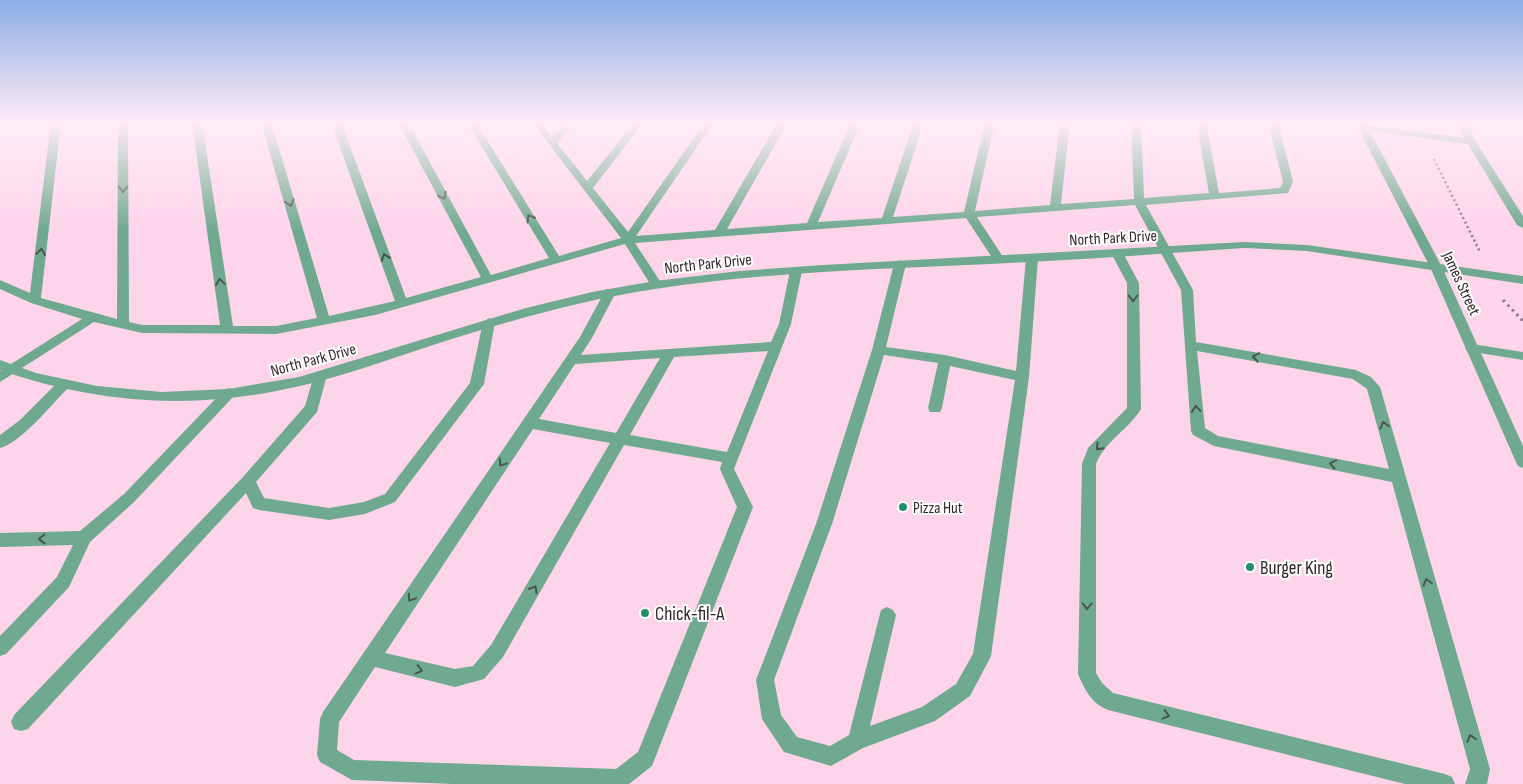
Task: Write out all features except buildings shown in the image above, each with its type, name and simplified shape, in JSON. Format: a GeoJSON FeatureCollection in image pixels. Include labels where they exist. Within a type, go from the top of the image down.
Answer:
{"type":"FeatureCollection","features":[{"type":"Feature","properties":{"kind":"street"},"geometry":{"type":"LineString","coordinates":[[35,300],[52,159]]}},
{"type":"Feature","properties":{"kind":"street"},"geometry":{"type":"LineString","coordinates":[[123,159],[123,325]]}},
{"type":"Feature","properties":{"kind":"street"},"geometry":{"type":"LineString","coordinates":[[202,159],[227,330]]}},
{"type":"Feature","properties":{"kind":"street"},"geometry":{"type":"LineString","coordinates":[[277,159],[324,321]]}},
{"type":"Feature","properties":{"kind":"street"},"geometry":{"type":"LineString","coordinates":[[349,159],[402,303]]}},
{"type":"Feature","properties":{"kind":"street"},"geometry":{"type":"LineString","coordinates":[[423,159],[488,279]]}},
{"type":"Feature","properties":{"kind":"street"},"geometry":{"type":"LineString","coordinates":[[494,159],[556,260]]}},
{"type":"Feature","properties":{"kind":"street"},"geometry":{"type":"LineString","coordinates":[[587,188],[611,159]]}},
{"type":"Feature","properties":{"kind":"street"},"geometry":{"type":"LineString","coordinates":[[628,240],[685,159]]}},
{"type":"Feature","properties":{"kind":"street"},"geometry":{"type":"LineString","coordinates":[[718,234],[762,159]]}},
{"type":"Feature","properties":{"kind":"street"},"geometry":{"type":"LineString","coordinates":[[811,227],[840,159]]}},
{"type":"Feature","properties":{"kind":"street"},"geometry":{"type":"LineString","coordinates":[[886,221],[907,159]]}},
{"type":"Feature","properties":{"kind":"street"},"geometry":{"type":"LineString","coordinates":[[982,159],[969,214],[999,260]]}},
{"type":"Feature","properties":{"kind":"street"},"geometry":{"type":"LineString","coordinates":[[1055,208],[1061,159]]}},
{"type":"Feature","properties":{"kind":"street"},"geometry":{"type":"LineString","coordinates":[[1208,159],[1215,197]]}},
{"type":"Feature","properties":{"kind":"street"},"geometry":{"type":"LineString","coordinates":[[0,284],[35,300],[92,318],[142,330],[276,330],[375,311],[628,240],[1284,191],[1288,182],[1282,159]]}},
{"type":"Feature","properties":{"kind":"street","name":"James Street"},"geometry":{"type":"LineString","coordinates":[[1379,159],[1436,267],[1523,462]]}},
{"type":"Feature","properties":{"kind":"street"},"geometry":{"type":"LineString","coordinates":[[1481,159],[1523,225]]}},
{"type":"Feature","properties":{"kind":"street"},"geometry":{"type":"LineString","coordinates":[[1139,202],[1187,290],[1198,431],[1214,441],[1398,477]]}},
{"type":"Feature","properties":{"kind":"street"},"geometry":{"type":"LineString","coordinates":[[628,240],[656,284]]}},
{"type":"Feature","properties":{"kind":"street","name":"North Park Drive"},"geometry":{"type":"LineString","coordinates":[[4,371],[62,385],[147,398],[265,389],[320,375],[489,322],[565,301],[610,292],[656,284],[796,271],[900,264],[1244,245],[1298,247],[1523,280]]}},
{"type":"Feature","properties":{"kind":"street"},"geometry":{"type":"LineString","coordinates":[[1117,253],[1133,283],[1134,409],[1126,420],[1093,452],[1089,464],[1087,674],[1095,690],[1108,701],[1445,784]]}},
{"type":"Feature","properties":{"kind":"street"},"geometry":{"type":"LineString","coordinates":[[900,264],[879,350],[824,524],[765,680],[772,719],[791,745],[831,756],[857,740],[928,714],[962,690],[982,656],[1022,377],[1032,258]]}},
{"type":"Feature","properties":{"kind":"street"},"geometry":{"type":"LineString","coordinates":[[610,292],[586,338],[330,719],[327,755],[352,770],[619,779],[645,759],[745,506],[727,468],[785,324],[796,271]]}},
{"type":"Feature","properties":{"kind":"street"},"geometry":{"type":"LineString","coordinates":[[4,371],[92,318]]}},
{"type":"Feature","properties":{"kind":"street"},"geometry":{"type":"LineString","coordinates":[[248,480],[259,504],[329,514],[365,508],[390,498],[477,384],[489,322]]}},
{"type":"Feature","properties":{"kind":"street"},"geometry":{"type":"LineString","coordinates":[[1190,345],[1356,375],[1366,380],[1373,387],[1480,769],[1477,783],[1475,784]]}},
{"type":"Feature","properties":{"kind":"street"},"geometry":{"type":"LineString","coordinates":[[571,360],[775,346]]}},
{"type":"Feature","properties":{"kind":"street"},"geometry":{"type":"LineString","coordinates":[[1472,348],[1523,356]]}},
{"type":"Feature","properties":{"kind":"street"},"geometry":{"type":"LineString","coordinates":[[879,350],[945,360],[1022,377]]}},
{"type":"Feature","properties":{"kind":"street"},"geometry":{"type":"LineString","coordinates":[[371,658],[455,678],[478,673],[497,651],[670,353]]}},
{"type":"Feature","properties":{"kind":"street"},"geometry":{"type":"LineString","coordinates":[[935,408],[945,360]]}},
{"type":"Feature","properties":{"kind":"street"},"geometry":{"type":"LineString","coordinates":[[21,722],[248,480],[312,408],[320,375]]}},
{"type":"Feature","properties":{"kind":"street"},"geometry":{"type":"LineString","coordinates":[[0,443],[25,424],[62,385]]}},
{"type":"Feature","properties":{"kind":"street"},"geometry":{"type":"LineString","coordinates":[[0,648],[63,582],[84,538],[129,498],[229,392]]}},
{"type":"Feature","properties":{"kind":"street"},"geometry":{"type":"LineString","coordinates":[[529,423],[731,458]]}},
{"type":"Feature","properties":{"kind":"street"},"geometry":{"type":"LineString","coordinates":[[0,540],[84,538]]}},
{"type":"Feature","properties":{"kind":"street"},"geometry":{"type":"LineString","coordinates":[[857,740],[887,615]]}},
{"type":"Feature","properties":{"kind":"lane"},"geometry":{"type":"LineString","coordinates":[[564,159],[628,240]]}},
{"type":"Feature","properties":{"kind":"lane"},"geometry":{"type":"LineString","coordinates":[[1137,159],[1139,202]]}},
{"type":"Feature","properties":{"kind":"path"},"geometry":{"type":"LineString","coordinates":[[1434,159],[1506,305],[1523,321]]}},
{"type":"Feature","properties":{"kind":"path"},"geometry":{"type":"LineString","coordinates":[[1514,313],[1523,314]]}},
{"type":"Feature","properties":{"kind":"place","name":"Pizza Hut"},"geometry":{"type":"Point","coordinates":[903,507]}},
{"type":"Feature","properties":{"kind":"place","name":"Burger King"},"geometry":{"type":"Point","coordinates":[1250,567]}},
{"type":"Feature","properties":{"kind":"place","name":"Chick-fil-A"},"geometry":{"type":"Point","coordinates":[645,613]}}]}
